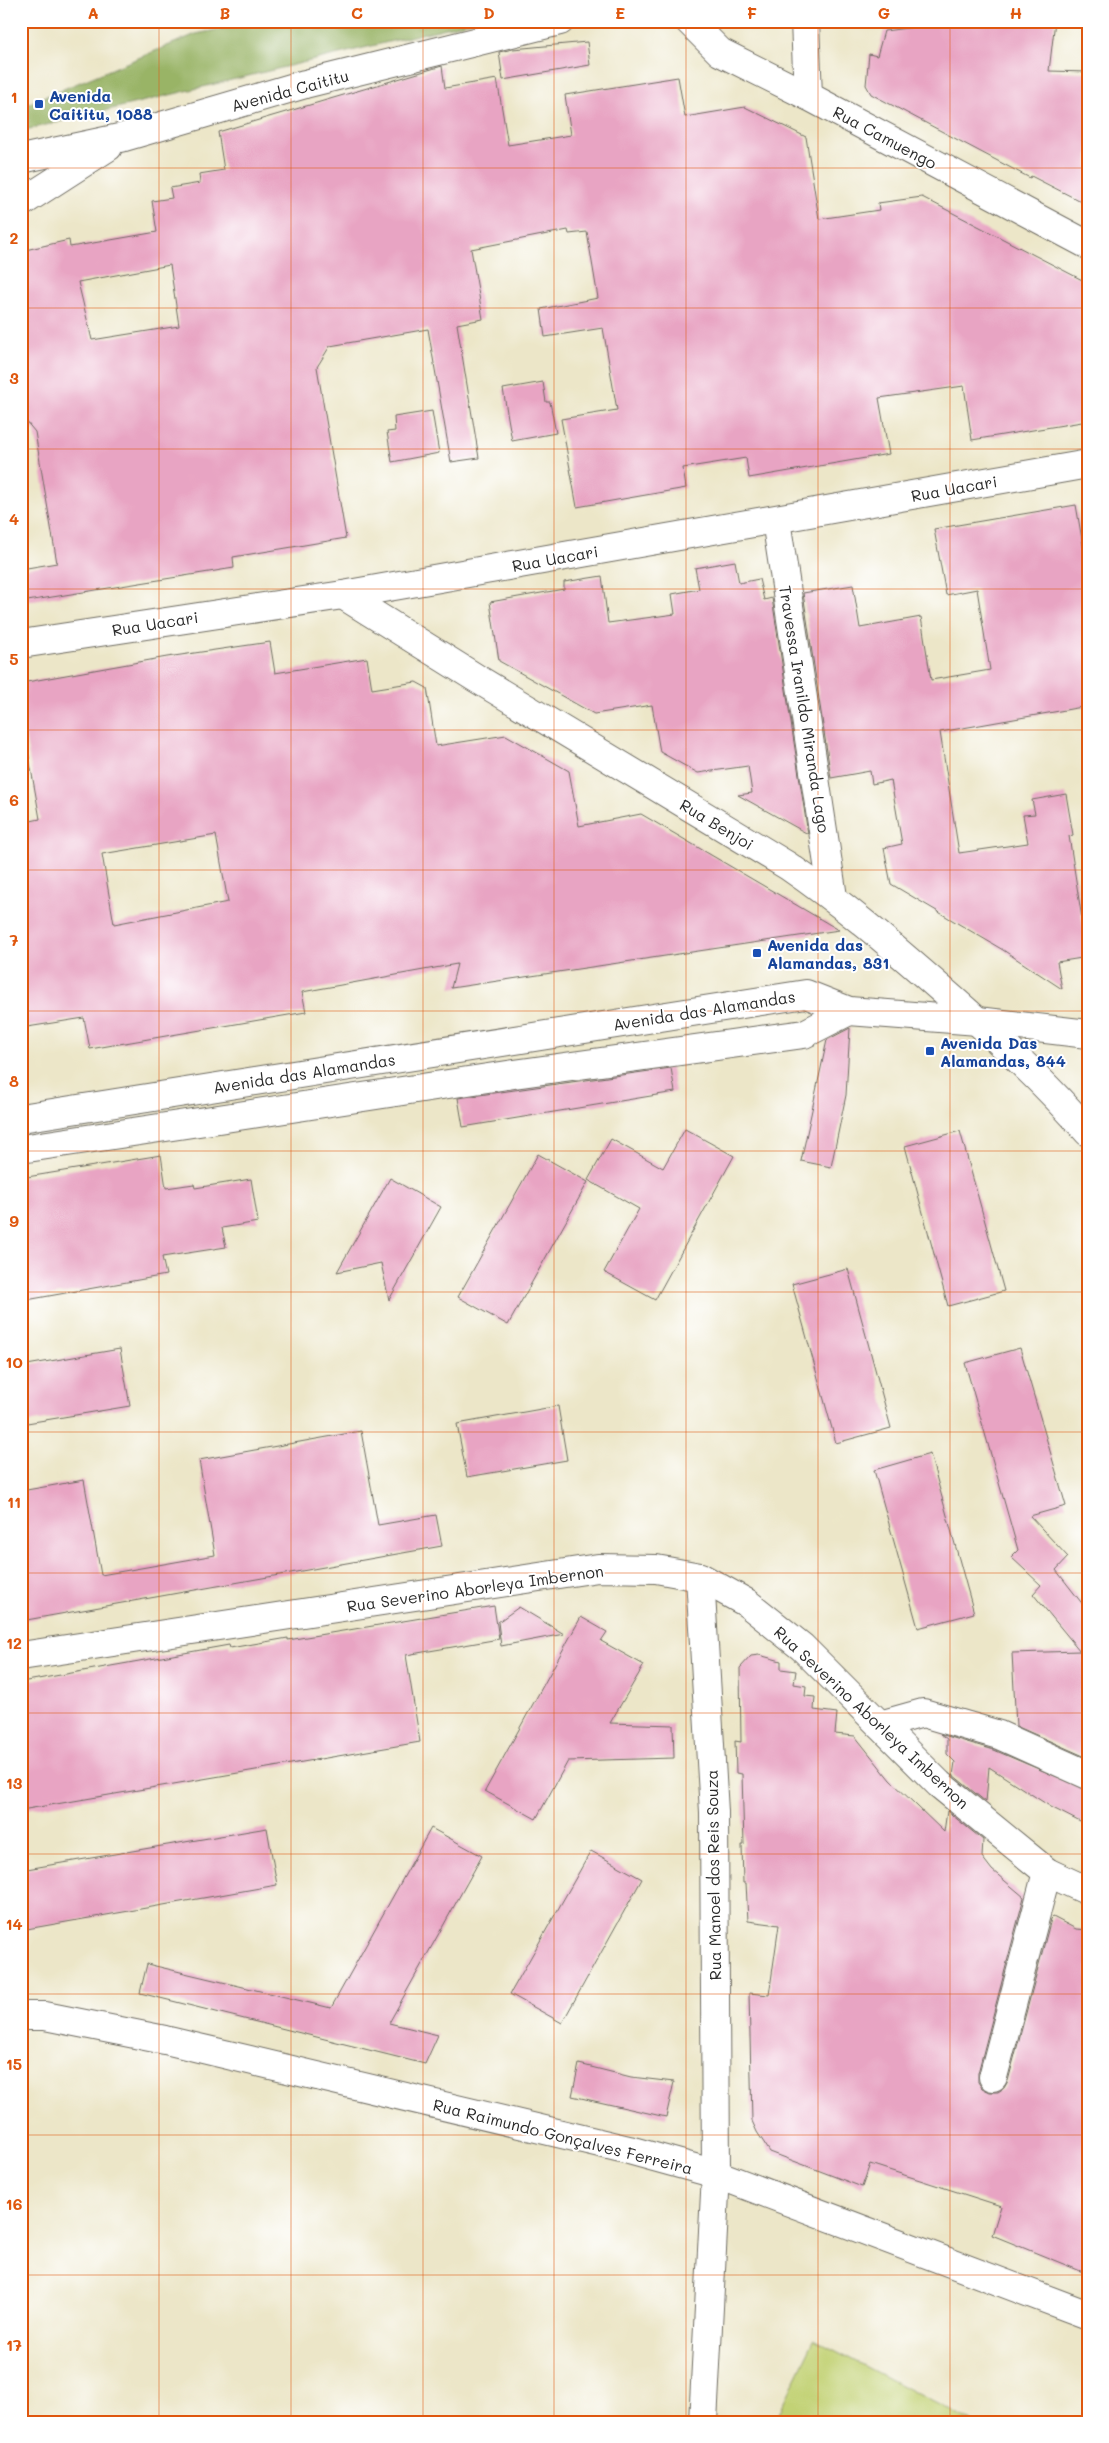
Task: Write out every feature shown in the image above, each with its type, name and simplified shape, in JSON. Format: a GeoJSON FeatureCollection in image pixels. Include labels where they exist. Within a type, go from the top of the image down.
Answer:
{"type":"FeatureCollection","features":[{"type":"Feature","properties":{"kind":"street","name":"Avenida Caititu"},"geometry":{"type":"LineString","coordinates":[[21,159],[124,137],[305,84],[560,21]]}},
{"type":"Feature","properties":{"kind":"street","name":"Rua Camuengo"},"geometry":{"type":"LineString","coordinates":[[689,21],[720,52],[808,96],[1088,245]]}},
{"type":"Feature","properties":{"kind":"street"},"geometry":{"type":"LineString","coordinates":[[805,21],[808,96]]}},
{"type":"Feature","properties":{"kind":"street"},"geometry":{"type":"LineString","coordinates":[[21,203],[124,137]]}},
{"type":"Feature","properties":{"kind":"street","name":"Rua Uacari"},"geometry":{"type":"LineString","coordinates":[[21,644],[343,595],[1088,464]]}},
{"type":"Feature","properties":{"kind":"street","name":"Travessa Iranildo Miranda Lago"},"geometry":{"type":"LineString","coordinates":[[776,520],[833,897]]}},
{"type":"Feature","properties":{"kind":"street","name":"Rua Benjoi"},"geometry":{"type":"LineString","coordinates":[[343,595],[476,678],[788,866],[833,897],[978,1021]]}},
{"type":"Feature","properties":{"kind":"street","name":"Avenida das Alamandas"},"geometry":{"type":"LineString","coordinates":[[21,1118],[806,994],[849,1011]]}},
{"type":"Feature","properties":{"kind":"street"},"geometry":{"type":"LineString","coordinates":[[849,1011],[978,1021],[1088,1034]]}},
{"type":"Feature","properties":{"kind":"street","name":"Avenida das Alamandas"},"geometry":{"type":"LineString","coordinates":[[21,1149],[514,1074],[804,1034],[849,1011]]}},
{"type":"Feature","properties":{"kind":"street"},"geometry":{"type":"LineString","coordinates":[[978,1021],[1029,1068],[1088,1132]]}},
{"type":"Feature","properties":{"kind":"street","name":"Rua Severino Aborleya Imbernon"},"geometry":{"type":"LineString","coordinates":[[21,1656],[598,1568],[656,1569],[700,1577],[746,1603],[802,1647],[939,1784],[1047,1872],[1088,1891]]}},
{"type":"Feature","properties":{"kind":"street","name":"Rua Manoel dos Reis Souza"},"geometry":{"type":"LineString","coordinates":[[700,1577],[714,1812],[716,2174],[703,2422]]}},
{"type":"Feature","properties":{"kind":"street"},"geometry":{"type":"LineString","coordinates":[[880,1725],[923,1713],[999,1735],[1088,1775]]}},
{"type":"Feature","properties":{"kind":"street"},"geometry":{"type":"LineString","coordinates":[[993,2077],[1047,1872]]}},
{"type":"Feature","properties":{"kind":"street","name":"Rua Raimundo Gonçalves Ferreira"},"geometry":{"type":"LineString","coordinates":[[21,2016],[46,2016],[165,2040],[629,2150],[716,2174],[1088,2315]]}},
{"type":"Feature","properties":{"kind":"green space"},"geometry":{"type":"Polygon","coordinates":[[[261,21],[475,21],[21,131],[21,116],[25,105],[196,34],[261,21]]]}},
{"type":"Feature","properties":{"kind":"green space"},"geometry":{"type":"Polygon","coordinates":[[[814,2340],[972,2422],[775,2422],[814,2340]]]}},
{"type":"Feature","properties":{"kind":"building"},"geometry":{"type":"Polygon","coordinates":[[[963,21],[1055,21],[1049,71],[1088,72],[1088,205],[1031,176],[1030,178],[871,94],[866,85],[869,54],[877,56],[884,31],[963,21]]]}},
{"type":"Feature","properties":{"kind":"building"},"geometry":{"type":"Polygon","coordinates":[[[587,42],[590,65],[503,80],[499,52],[587,42]]]}},
{"type":"Feature","properties":{"kind":"building"},"geometry":{"type":"Polygon","coordinates":[[[442,66],[445,88],[497,79],[508,145],[571,135],[565,95],[678,77],[685,117],[745,107],[806,137],[819,219],[879,210],[878,203],[922,197],[1088,283],[1088,421],[972,440],[964,386],[879,398],[889,454],[749,478],[746,458],[683,468],[686,488],[577,507],[561,419],[617,410],[603,328],[545,337],[541,309],[598,298],[587,232],[569,234],[568,230],[471,249],[483,319],[457,324],[479,458],[451,462],[428,329],[330,346],[317,367],[346,538],[233,557],[234,568],[21,602],[21,569],[57,563],[35,432],[21,415],[21,251],[69,240],[70,247],[157,232],[152,201],[172,198],[170,188],[200,183],[199,174],[224,170],[218,132],[442,66]],[[170,265],[78,282],[92,340],[179,326],[170,265]]]}},
{"type":"Feature","properties":{"kind":"building"},"geometry":{"type":"Polygon","coordinates":[[[543,382],[546,402],[550,402],[556,433],[512,441],[503,389],[543,382]]]}},
{"type":"Feature","properties":{"kind":"building"},"geometry":{"type":"Polygon","coordinates":[[[432,411],[439,453],[392,462],[387,432],[395,431],[394,417],[432,411]]]}},
{"type":"Feature","properties":{"kind":"building"},"geometry":{"type":"Polygon","coordinates":[[[1076,505],[1088,574],[1088,706],[940,732],[959,853],[1028,843],[1023,815],[1035,814],[1032,800],[1066,794],[1073,835],[1069,836],[1088,957],[1057,962],[1062,989],[1003,950],[891,884],[884,848],[902,844],[891,780],[872,784],[870,771],[831,778],[803,593],[853,585],[860,628],[921,617],[931,680],[990,670],[977,589],[946,595],[934,529],[1076,505]]]}},
{"type":"Feature","properties":{"kind":"building"},"geometry":{"type":"Polygon","coordinates":[[[735,561],[739,583],[759,579],[764,600],[772,598],[808,834],[738,795],[752,793],[748,766],[698,773],[660,752],[652,705],[594,714],[499,661],[490,602],[564,589],[564,582],[602,576],[608,623],[675,614],[672,594],[699,589],[695,568],[735,561]]]}},
{"type":"Feature","properties":{"kind":"building"},"geometry":{"type":"Polygon","coordinates":[[[270,642],[275,673],[367,658],[372,689],[416,682],[427,688],[436,746],[506,735],[569,771],[579,826],[641,814],[839,930],[451,988],[457,964],[302,992],[306,1012],[90,1049],[84,1018],[21,1028],[21,823],[40,819],[21,712],[21,683],[167,657],[270,642]],[[216,835],[102,854],[114,924],[228,902],[216,835]]]}},
{"type":"Feature","properties":{"kind":"building"},"geometry":{"type":"Polygon","coordinates":[[[850,1028],[846,1095],[831,1167],[801,1161],[827,1040],[850,1028]]]}},
{"type":"Feature","properties":{"kind":"building"},"geometry":{"type":"Polygon","coordinates":[[[671,1068],[675,1092],[463,1127],[458,1098],[671,1068]]]}},
{"type":"Feature","properties":{"kind":"building"},"geometry":{"type":"Polygon","coordinates":[[[685,1129],[734,1156],[655,1300],[604,1272],[639,1209],[588,1180],[611,1139],[663,1168],[685,1129]]]}},
{"type":"Feature","properties":{"kind":"building"},"geometry":{"type":"Polygon","coordinates":[[[960,1131],[1004,1291],[948,1306],[905,1146],[960,1131]]]}},
{"type":"Feature","properties":{"kind":"building"},"geometry":{"type":"Polygon","coordinates":[[[538,1154],[588,1182],[508,1325],[458,1297],[538,1154]]]}},
{"type":"Feature","properties":{"kind":"building"},"geometry":{"type":"Polygon","coordinates":[[[161,1155],[166,1188],[194,1184],[195,1188],[251,1179],[258,1222],[222,1228],[226,1247],[162,1257],[166,1275],[21,1301],[21,1178],[161,1155]]]}},
{"type":"Feature","properties":{"kind":"building"},"geometry":{"type":"Polygon","coordinates":[[[390,1178],[441,1207],[389,1300],[381,1263],[337,1272],[390,1178]]]}},
{"type":"Feature","properties":{"kind":"building"},"geometry":{"type":"Polygon","coordinates":[[[848,1269],[891,1428],[836,1443],[792,1284],[848,1269]]]}},
{"type":"Feature","properties":{"kind":"building"},"geometry":{"type":"Polygon","coordinates":[[[1020,1348],[1066,1506],[1030,1516],[1068,1557],[1056,1570],[1088,1611],[1088,1758],[1016,1726],[1012,1653],[1080,1651],[1033,1594],[1041,1585],[1011,1557],[1018,1550],[965,1363],[1020,1348]]]}},
{"type":"Feature","properties":{"kind":"building"},"geometry":{"type":"Polygon","coordinates":[[[120,1349],[130,1406],[21,1424],[21,1366],[120,1349]]]}},
{"type":"Feature","properties":{"kind":"building"},"geometry":{"type":"Polygon","coordinates":[[[558,1406],[567,1460],[467,1477],[457,1424],[558,1406]]]}},
{"type":"Feature","properties":{"kind":"building"},"geometry":{"type":"Polygon","coordinates":[[[361,1431],[378,1525],[436,1515],[442,1546],[21,1621],[21,1491],[84,1480],[101,1575],[215,1555],[199,1460],[361,1431]]]}},
{"type":"Feature","properties":{"kind":"building"},"geometry":{"type":"Polygon","coordinates":[[[930,1454],[974,1613],[918,1628],[874,1470],[930,1454]]]}},
{"type":"Feature","properties":{"kind":"building"},"geometry":{"type":"Polygon","coordinates":[[[494,1606],[499,1639],[406,1655],[420,1742],[21,1810],[21,1682],[229,1645],[230,1648],[288,1638],[288,1640],[494,1606]]]}},
{"type":"Feature","properties":{"kind":"building"},"geometry":{"type":"Polygon","coordinates":[[[519,1607],[564,1634],[501,1646],[498,1622],[519,1607]]]}},
{"type":"Feature","properties":{"kind":"building"},"geometry":{"type":"Polygon","coordinates":[[[581,1617],[607,1632],[601,1641],[644,1665],[610,1723],[673,1725],[674,1758],[568,1761],[536,1819],[485,1791],[581,1617]]]}},
{"type":"Feature","properties":{"kind":"building"},"geometry":{"type":"Polygon","coordinates":[[[759,1655],[781,1661],[781,1669],[796,1671],[794,1684],[806,1686],[805,1696],[815,1697],[814,1710],[837,1713],[835,1734],[855,1736],[890,1780],[944,1832],[947,1811],[983,1840],[982,1857],[992,1870],[1024,1897],[978,2073],[978,2082],[982,2088],[990,2092],[998,2092],[1004,2088],[1008,2081],[1051,1919],[1053,1917],[1076,1929],[1088,1930],[1088,2274],[992,2235],[1001,2206],[870,2164],[862,2187],[770,2152],[757,2132],[752,2121],[749,1993],[769,1995],[779,1925],[748,1921],[746,1883],[743,1883],[742,1774],[736,1773],[735,1741],[741,1742],[740,1668],[751,1656],[759,1655]]]}},
{"type":"Feature","properties":{"kind":"building"},"geometry":{"type":"Polygon","coordinates":[[[940,1734],[994,1750],[1088,1790],[1088,1826],[1051,1807],[989,1767],[986,1802],[953,1775],[955,1762],[947,1754],[947,1739],[940,1734]]]}},
{"type":"Feature","properties":{"kind":"building"},"geometry":{"type":"Polygon","coordinates":[[[267,1828],[277,1885],[21,1930],[21,1870],[267,1828]]]}},
{"type":"Feature","properties":{"kind":"building"},"geometry":{"type":"Polygon","coordinates":[[[431,1828],[482,1856],[389,2023],[438,2035],[425,2064],[140,1993],[147,1964],[331,2008],[431,1828]]]}},
{"type":"Feature","properties":{"kind":"building"},"geometry":{"type":"Polygon","coordinates":[[[591,1851],[642,1879],[562,2023],[510,1994],[591,1851]]]}},
{"type":"Feature","properties":{"kind":"building"},"geometry":{"type":"Polygon","coordinates":[[[579,2064],[631,2077],[674,2082],[666,2117],[572,2096],[579,2064]]]}},
{"type":"Feature","properties":{"kind":"place","name":"Avenida Caititu, 1088"},"geometry":{"type":"Point","coordinates":[39,104]}},
{"type":"Feature","properties":{"kind":"place","name":"Avenida das Alamandas, 831"},"geometry":{"type":"Point","coordinates":[757,953]}},
{"type":"Feature","properties":{"kind":"place","name":"Avenida Das Alamandas, 844"},"geometry":{"type":"Point","coordinates":[930,1051]}}]}
